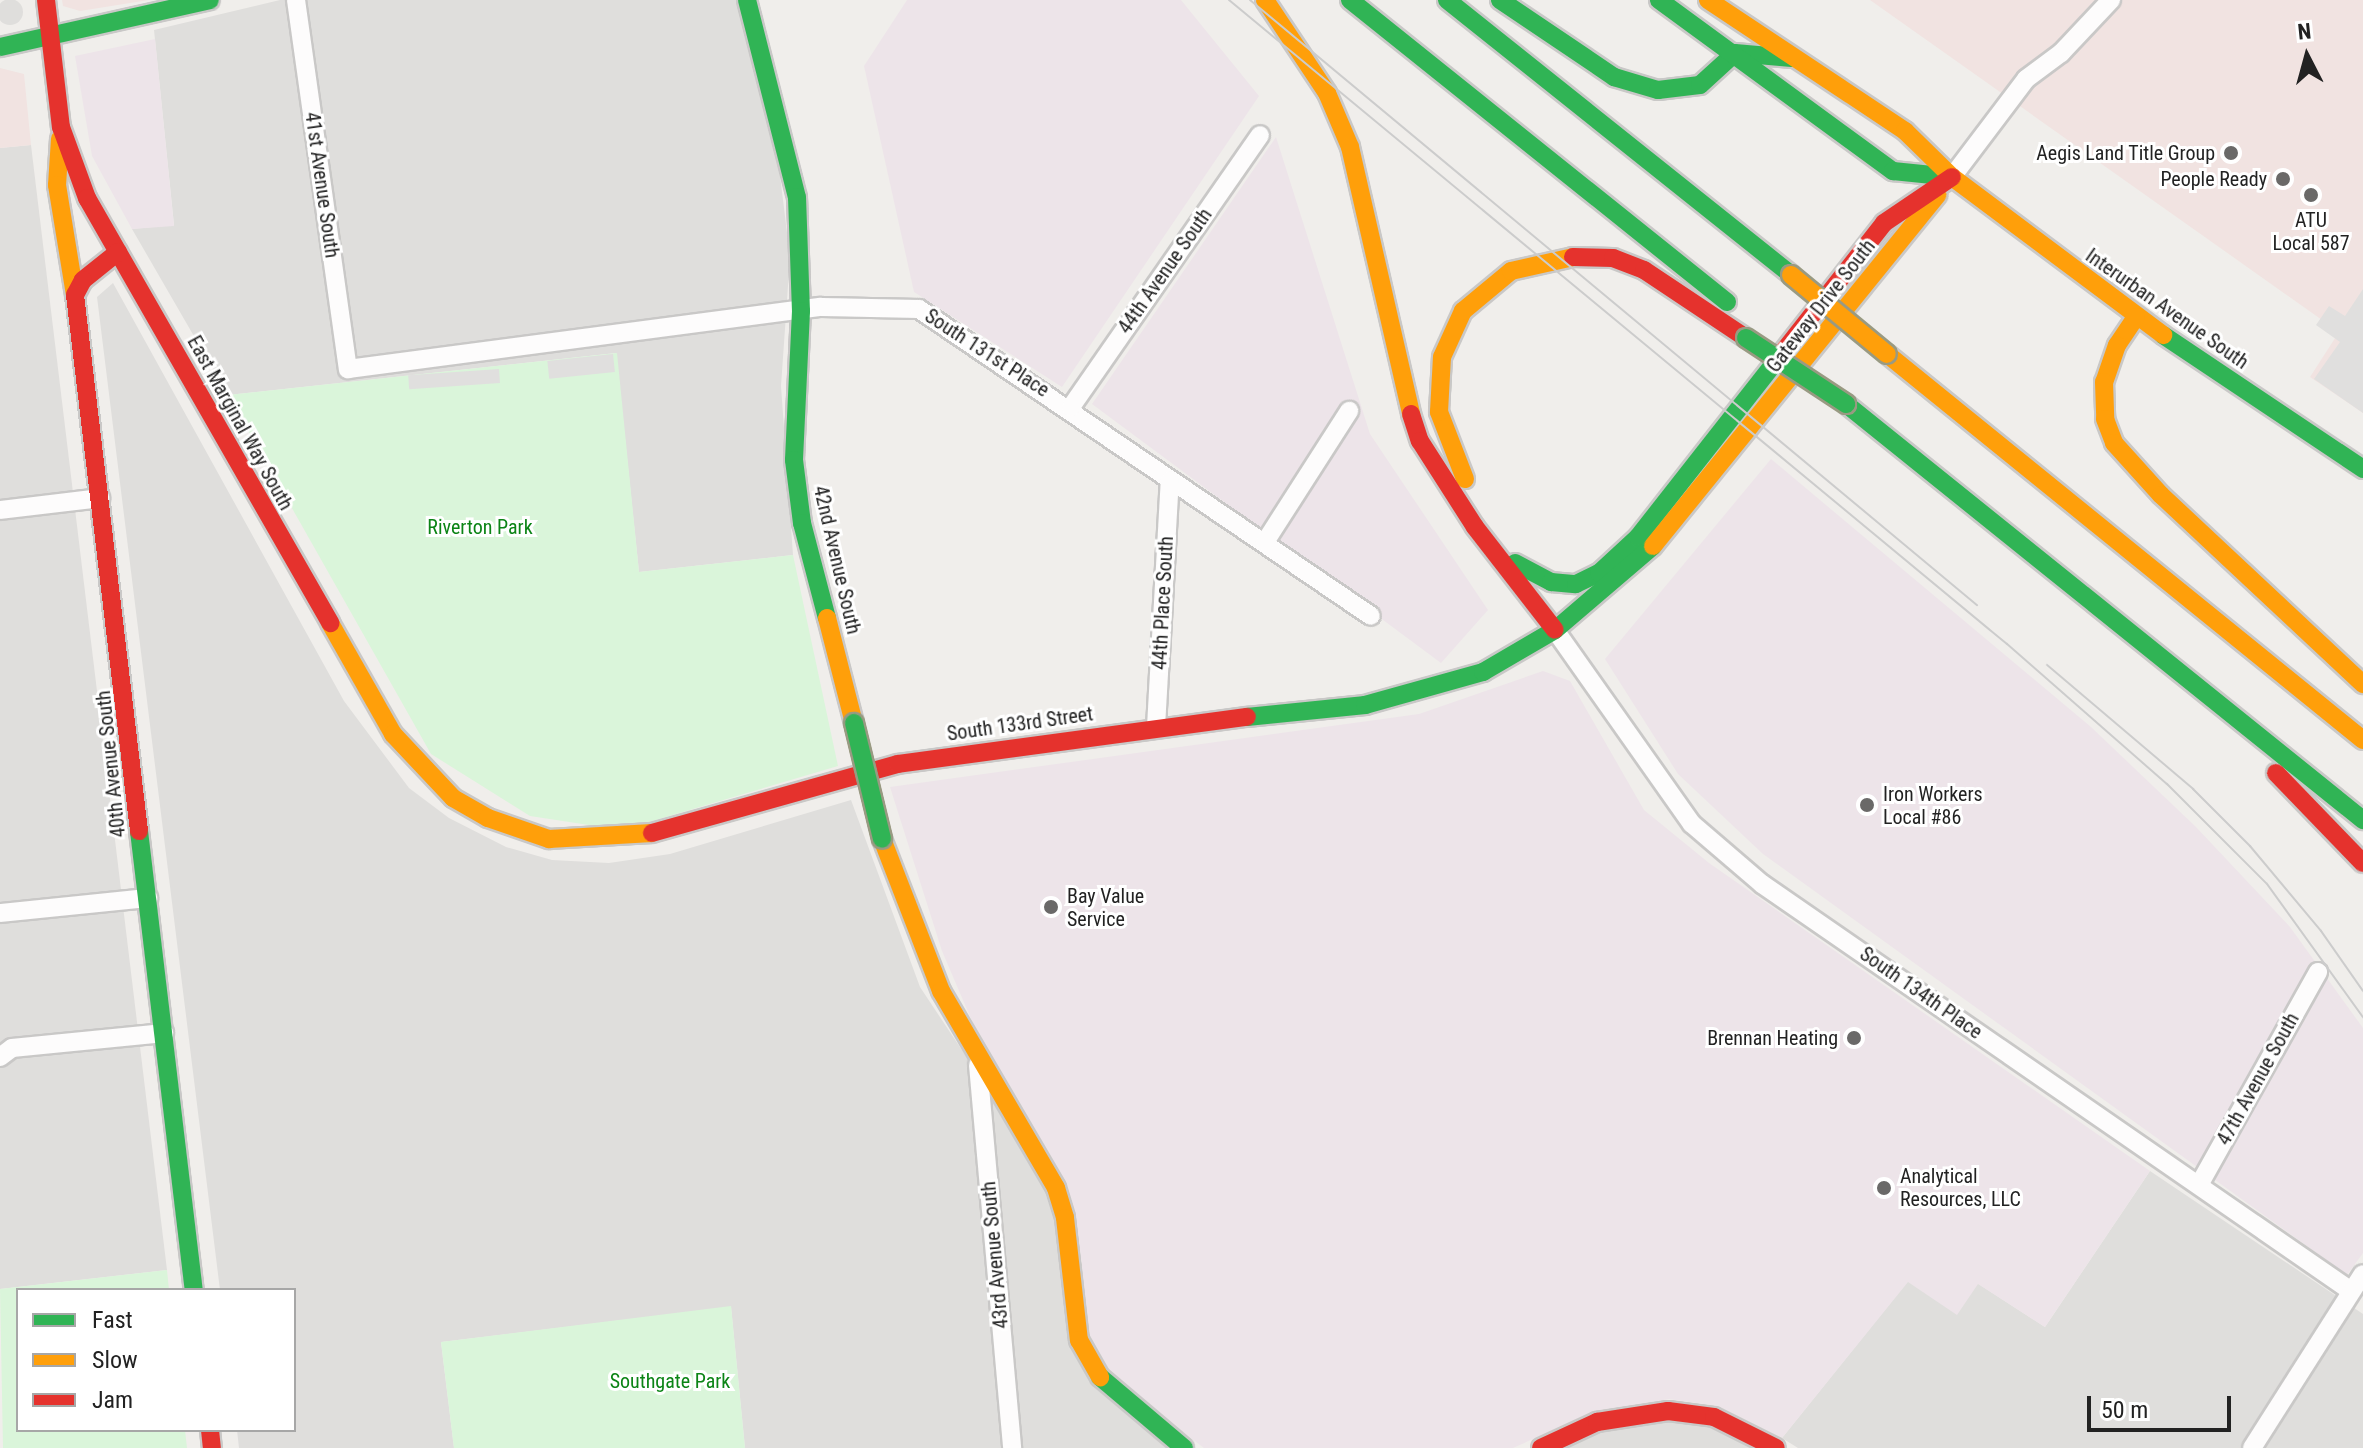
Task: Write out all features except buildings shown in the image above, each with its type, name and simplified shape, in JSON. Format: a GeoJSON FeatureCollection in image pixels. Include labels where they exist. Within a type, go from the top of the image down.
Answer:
{"type":"FeatureCollection","features":[{"type":"Feature","properties":{"kind":"main road","name":"East Marginal Way South"},"geometry":{"type":"LineString","coordinates":[[46,0],[61,127],[87,198],[393,734],[453,798],[488,818]]}},
{"type":"Feature","properties":{"kind":"main road"},"geometry":{"type":"LineString","coordinates":[[0,47],[210,0]]}},
{"type":"Feature","properties":{"kind":"main road","name":"42nd Avenue South"},"geometry":{"type":"LineString","coordinates":[[747,0],[797,197],[801,311],[794,433],[802,523],[882,839],[912,924],[978,1062],[1036,1146],[1056,1188],[1065,1218],[1079,1340],[1091,1367],[1114,1393],[1184,1448]]}},
{"type":"Feature","properties":{"kind":"main road"},"geometry":{"type":"LineString","coordinates":[[1265,0],[1327,93],[1350,147],[1364,196],[1399,381],[1420,441],[1475,527],[1555,630]]}},
{"type":"Feature","properties":{"kind":"main road"},"geometry":{"type":"LineString","coordinates":[[1350,0],[1751,332],[1846,404],[2363,820]]}},
{"type":"Feature","properties":{"kind":"main road"},"geometry":{"type":"LineString","coordinates":[[1447,0],[2363,740]]}},
{"type":"Feature","properties":{"kind":"main road"},"geometry":{"type":"LineString","coordinates":[[1500,0],[1614,77],[1658,90],[1700,85],[1735,53],[1792,58]]}},
{"type":"Feature","properties":{"kind":"main road"},"geometry":{"type":"LineString","coordinates":[[1659,0],[1893,171],[1952,177]]}},
{"type":"Feature","properties":{"kind":"main road","name":"Interurban Avenue South"},"geometry":{"type":"LineString","coordinates":[[1708,0],[1905,131],[1952,177],[2136,317],[2363,469]]}},
{"type":"Feature","properties":{"kind":"main road","name":"40th Avenue South"},"geometry":{"type":"LineString","coordinates":[[61,127],[57,185],[75,295],[194,1288]]}},
{"type":"Feature","properties":{"kind":"main road"},"geometry":{"type":"LineString","coordinates":[[1515,563],[1551,582],[1576,584],[1599,573],[1638,537],[1884,223],[1952,177]]}},
{"type":"Feature","properties":{"kind":"main road","name":"Gateway Drive South"},"geometry":{"type":"LineString","coordinates":[[1555,630],[1639,562],[1696,498],[1952,177]]}},
{"type":"Feature","properties":{"kind":"main road"},"geometry":{"type":"LineString","coordinates":[[75,295],[83,280],[118,252]]}},
{"type":"Feature","properties":{"kind":"main road"},"geometry":{"type":"LineString","coordinates":[[1555,630],[1465,479],[1439,412],[1438,381],[1449,334],[1479,294],[1535,261],[1584,255],[1613,258],[1644,270],[1751,332]]}},
{"type":"Feature","properties":{"kind":"main road"},"geometry":{"type":"LineString","coordinates":[[2136,317],[2117,345],[2104,382],[2105,419],[2114,443],[2161,495],[2363,684]]}},
{"type":"Feature","properties":{"kind":"main road","name":"South 133rd Street"},"geometry":{"type":"LineString","coordinates":[[488,818],[549,839],[640,837],[898,764],[1156,727],[1411,696],[1483,672],[1555,630]]}},
{"type":"Feature","properties":{"kind":"main road"},"geometry":{"type":"LineString","coordinates":[[2176,670],[2363,863]]}},
{"type":"Feature","properties":{"kind":"main road"},"geometry":{"type":"LineString","coordinates":[[1541,1448],[1597,1422],[1668,1411],[1714,1417],[1776,1448]]}},
{"type":"Feature","properties":{"kind":"street","name":"41st Avenue South"},"geometry":{"type":"LineString","coordinates":[[296,0],[348,369]]}},
{"type":"Feature","properties":{"kind":"street","name":"Gateway Drive South"},"geometry":{"type":"LineString","coordinates":[[1952,177],[2026,79],[2061,53],[2111,0]]}},
{"type":"Feature","properties":{"kind":"street","name":"44th Avenue South"},"geometry":{"type":"LineString","coordinates":[[1071,407],[1260,135]]}},
{"type":"Feature","properties":{"kind":"street","name":"South 131st Place"},"geometry":{"type":"LineString","coordinates":[[348,369],[801,311],[896,305],[919,309],[1071,407],[1170,480],[1371,616]]}},
{"type":"Feature","properties":{"kind":"street"},"geometry":{"type":"LineString","coordinates":[[1265,542],[1349,411]]}},
{"type":"Feature","properties":{"kind":"street","name":"44th Place South"},"geometry":{"type":"LineString","coordinates":[[1156,727],[1170,480]]}},
{"type":"Feature","properties":{"kind":"street"},"geometry":{"type":"LineString","coordinates":[[0,510],[100,498]]}},
{"type":"Feature","properties":{"kind":"street","name":"South 134th Place"},"geometry":{"type":"LineString","coordinates":[[1555,630],[1692,824],[1762,884],[2351,1291]]}},
{"type":"Feature","properties":{"kind":"street"},"geometry":{"type":"LineString","coordinates":[[0,913],[148,898]]}},
{"type":"Feature","properties":{"kind":"street","name":"47th Avenue South"},"geometry":{"type":"LineString","coordinates":[[2199,1185],[2318,972]]}},
{"type":"Feature","properties":{"kind":"street"},"geometry":{"type":"LineString","coordinates":[[0,1057],[12,1048],[164,1033]]}},
{"type":"Feature","properties":{"kind":"street","name":"43rd Avenue South"},"geometry":{"type":"LineString","coordinates":[[978,1062],[1012,1448]]}},
{"type":"Feature","properties":{"kind":"street"},"geometry":{"type":"LineString","coordinates":[[2252,1448],[2363,1274]]}},
{"type":"Feature","properties":{"kind":"shaded area"},"geometry":{"type":"Polygon","coordinates":[[[5,0],[15,0],[22,7],[22,17],[15,24],[5,24],[-1,18],[-1,6],[5,0]]]}},
{"type":"Feature","properties":{"kind":"shaded area"},"geometry":{"type":"Polygon","coordinates":[[[62,0],[149,0],[80,11],[63,6],[62,0]]]}},
{"type":"Feature","properties":{"kind":"shaded area"},"geometry":{"type":"Polygon","coordinates":[[[280,0],[739,0],[777,151],[790,257],[781,386],[793,555],[639,572],[616,353],[228,395],[132,229],[174,225],[154,30],[280,0]]]}},
{"type":"Feature","properties":{"kind":"shaded area"},"geometry":{"type":"Polygon","coordinates":[[[907,0],[1181,0],[1259,96],[1062,387],[914,292],[864,66],[907,0]]]}},
{"type":"Feature","properties":{"kind":"shaded area"},"geometry":{"type":"Polygon","coordinates":[[[1870,0],[2363,0],[2363,413],[2310,377],[2339,332],[1870,0]]]}},
{"type":"Feature","properties":{"kind":"shaded area"},"geometry":{"type":"Polygon","coordinates":[[[155,39],[174,226],[132,229],[92,156],[75,56],[155,39]]]}},
{"type":"Feature","properties":{"kind":"shaded area"},"geometry":{"type":"Polygon","coordinates":[[[0,68],[24,74],[31,145],[0,148],[0,68]]]}},
{"type":"Feature","properties":{"kind":"shaded area"},"geometry":{"type":"Polygon","coordinates":[[[1276,137],[1370,434],[1488,610],[1441,663],[1092,404],[1276,137]]]}},
{"type":"Feature","properties":{"kind":"shaded area"},"geometry":{"type":"Polygon","coordinates":[[[31,145],[167,1270],[0,1289],[0,148],[31,145]]]}},
{"type":"Feature","properties":{"kind":"shaded area"},"geometry":{"type":"Polygon","coordinates":[[[113,283],[344,701],[409,788],[449,818],[506,847],[552,860],[609,863],[670,854],[851,800],[920,987],[1029,1151],[1168,1448],[745,1448],[731,1307],[441,1342],[454,1448],[239,1448],[237,1432],[296,1432],[296,1288],[220,1288],[97,297],[113,283]]]}},
{"type":"Feature","properties":{"kind":"shaded area"},"geometry":{"type":"Polygon","coordinates":[[[2363,289],[2363,413],[2314,379],[2340,342],[2316,325],[2329,306],[2345,316],[2363,289]]]}},
{"type":"Feature","properties":{"kind":"shaded area"},"geometry":{"type":"Polygon","coordinates":[[[613,354],[615,372],[549,379],[547,361],[613,354]]]}},
{"type":"Feature","properties":{"kind":"shaded area"},"geometry":{"type":"Polygon","coordinates":[[[499,369],[500,383],[409,389],[408,375],[499,369]]]}},
{"type":"Feature","properties":{"kind":"shaded area"},"geometry":{"type":"Polygon","coordinates":[[[1771,459],[2091,727],[2196,827],[2290,927],[2363,1028],[2363,1253],[2347,1275],[1763,854],[1678,774],[1605,659],[1771,459]]]}},
{"type":"Feature","properties":{"kind":"shaded area"},"geometry":{"type":"Polygon","coordinates":[[[1543,671],[1570,681],[1644,810],[1709,863],[2150,1171],[2045,1327],[1978,1284],[1957,1315],[1908,1282],[1782,1438],[1717,1406],[1669,1399],[1594,1412],[1513,1448],[1204,1448],[1122,1385],[1101,1360],[1090,1337],[1076,1215],[987,1056],[942,951],[890,787],[1419,714],[1543,671]]]}},
{"type":"Feature","properties":{"kind":"shaded area"},"geometry":{"type":"Polygon","coordinates":[[[2150,1171],[2363,1314],[2363,1448],[1798,1448],[1782,1438],[1908,1281],[1977,1283],[2045,1327],[2150,1171]]]}},
{"type":"Feature","properties":{"kind":"shaded area"},"geometry":{"type":"Polygon","coordinates":[[[1668,1419],[1711,1426],[1761,1448],[1562,1448],[1600,1430],[1668,1419]]]}},
{"type":"Feature","properties":{"kind":"green space","name":"Riverton Park"},"geometry":{"type":"Polygon","coordinates":[[[617,353],[639,572],[793,555],[838,766],[649,822],[602,827],[530,816],[431,754],[228,395],[617,353]]]}},
{"type":"Feature","properties":{"kind":"green space"},"geometry":{"type":"Polygon","coordinates":[[[167,1270],[169,1288],[16,1288],[16,1432],[185,1432],[187,1448],[3,1448],[0,1289],[167,1270]]]}},
{"type":"Feature","properties":{"kind":"green space","name":"Southgate Park"},"geometry":{"type":"Polygon","coordinates":[[[731,1306],[745,1448],[454,1448],[441,1342],[731,1306]]]}},
{"type":"Feature","properties":{"kind":"tram line"},"geometry":{"type":"LineString","coordinates":[[1229,0],[2007,644],[2167,784],[2267,884],[2363,1017]]}},
{"type":"Feature","properties":{"kind":"tram line"},"geometry":{"type":"LineString","coordinates":[[1250,0],[1977,605]]}},
{"type":"Feature","properties":{"kind":"tram line"},"geometry":{"type":"LineString","coordinates":[[2047,665],[2193,789],[2250,846],[2321,931],[2363,991]]}},
{"type":"Feature","properties":{"kind":"traffic: fast"},"geometry":{"type":"LineString","coordinates":[[0,47],[210,0]]}},
{"type":"Feature","properties":{"kind":"traffic: fast"},"geometry":{"type":"LineString","coordinates":[[747,0],[797,197],[801,311],[794,460],[802,523],[827,618]]}},
{"type":"Feature","properties":{"kind":"traffic: fast"},"geometry":{"type":"LineString","coordinates":[[1350,0],[1727,302]]}},
{"type":"Feature","properties":{"kind":"traffic: fast"},"geometry":{"type":"LineString","coordinates":[[1447,0],[1791,275]]}},
{"type":"Feature","properties":{"kind":"traffic: fast"},"geometry":{"type":"LineString","coordinates":[[1500,0],[1614,77],[1658,90],[1700,85],[1735,53],[1792,58]]}},
{"type":"Feature","properties":{"kind":"traffic: fast"},"geometry":{"type":"LineString","coordinates":[[1659,0],[1893,171],[1952,177]]}},
{"type":"Feature","properties":{"kind":"traffic: fast"},"geometry":{"type":"LineString","coordinates":[[2163,335],[2363,469]]}},
{"type":"Feature","properties":{"kind":"traffic: fast"},"geometry":{"type":"LineString","coordinates":[[1746,338],[1846,404]]}},
{"type":"Feature","properties":{"kind":"traffic: fast"},"geometry":{"type":"LineString","coordinates":[[1515,563],[1551,582],[1576,584],[1599,573],[1638,537],[1779,357]]}},
{"type":"Feature","properties":{"kind":"traffic: fast"},"geometry":{"type":"LineString","coordinates":[[1846,404],[2363,820]]}},
{"type":"Feature","properties":{"kind":"traffic: fast"},"geometry":{"type":"LineString","coordinates":[[1247,717],[1365,705],[1483,672],[1555,630],[1653,546]]}},
{"type":"Feature","properties":{"kind":"traffic: fast"},"geometry":{"type":"LineString","coordinates":[[854,723],[882,839]]}},
{"type":"Feature","properties":{"kind":"traffic: fast"},"geometry":{"type":"LineString","coordinates":[[139,831],[194,1288]]}},
{"type":"Feature","properties":{"kind":"traffic: fast"},"geometry":{"type":"LineString","coordinates":[[1100,1377],[1184,1448]]}},
{"type":"Feature","properties":{"kind":"traffic: slow"},"geometry":{"type":"LineString","coordinates":[[1265,0],[1327,93],[1350,147],[1411,414]]}},
{"type":"Feature","properties":{"kind":"traffic: slow"},"geometry":{"type":"LineString","coordinates":[[1708,0],[1905,131],[1952,177],[2163,335]]}},
{"type":"Feature","properties":{"kind":"traffic: slow"},"geometry":{"type":"LineString","coordinates":[[60,139],[57,185],[75,295]]}},
{"type":"Feature","properties":{"kind":"traffic: slow"},"geometry":{"type":"LineString","coordinates":[[1653,546],[1937,195]]}},
{"type":"Feature","properties":{"kind":"traffic: slow"},"geometry":{"type":"LineString","coordinates":[[1465,479],[1439,412],[1442,357],[1463,311],[1511,271],[1573,257]]}},
{"type":"Feature","properties":{"kind":"traffic: slow"},"geometry":{"type":"LineString","coordinates":[[1791,275],[1887,354]]}},
{"type":"Feature","properties":{"kind":"traffic: slow"},"geometry":{"type":"LineString","coordinates":[[2136,317],[2117,345],[2104,382],[2105,419],[2114,443],[2161,495],[2363,684]]}},
{"type":"Feature","properties":{"kind":"traffic: slow"},"geometry":{"type":"LineString","coordinates":[[1887,354],[2363,740]]}},
{"type":"Feature","properties":{"kind":"traffic: slow"},"geometry":{"type":"LineString","coordinates":[[827,618],[854,723]]}},
{"type":"Feature","properties":{"kind":"traffic: slow"},"geometry":{"type":"LineString","coordinates":[[330,623],[393,734],[453,798],[488,818],[549,839],[652,833]]}},
{"type":"Feature","properties":{"kind":"traffic: slow"},"geometry":{"type":"LineString","coordinates":[[882,839],[941,991],[1056,1188],[1065,1218],[1079,1340],[1100,1377]]}},
{"type":"Feature","properties":{"kind":"traffic: jam"},"geometry":{"type":"LineString","coordinates":[[46,0],[61,127],[87,198],[330,623]]}},
{"type":"Feature","properties":{"kind":"traffic: jam"},"geometry":{"type":"LineString","coordinates":[[1779,357],[1884,223],[1952,177]]}},
{"type":"Feature","properties":{"kind":"traffic: jam"},"geometry":{"type":"LineString","coordinates":[[118,252],[83,280],[75,295],[139,831]]}},
{"type":"Feature","properties":{"kind":"traffic: jam"},"geometry":{"type":"LineString","coordinates":[[1573,257],[1613,258],[1644,270],[1746,338]]}},
{"type":"Feature","properties":{"kind":"traffic: jam"},"geometry":{"type":"LineString","coordinates":[[1411,414],[1420,441],[1475,527],[1555,630]]}},
{"type":"Feature","properties":{"kind":"traffic: jam"},"geometry":{"type":"LineString","coordinates":[[652,833],[898,764],[1247,717]]}},
{"type":"Feature","properties":{"kind":"traffic: jam"},"geometry":{"type":"LineString","coordinates":[[2276,773],[2363,863]]}},
{"type":"Feature","properties":{"kind":"traffic: jam"},"geometry":{"type":"LineString","coordinates":[[1541,1448],[1597,1422],[1668,1411],[1714,1417],[1776,1448]]}},
{"type":"Feature","properties":{"kind":"traffic: jam"},"geometry":{"type":"LineString","coordinates":[[210,1432],[212,1448]]}},
{"type":"Feature","properties":{"kind":"place","name":"Aegis Land Title Group"},"geometry":{"type":"Point","coordinates":[2231,153]}},
{"type":"Feature","properties":{"kind":"place","name":"People Ready"},"geometry":{"type":"Point","coordinates":[2283,179]}},
{"type":"Feature","properties":{"kind":"place","name":"ATU Local 587"},"geometry":{"type":"Point","coordinates":[2311,195]}},
{"type":"Feature","properties":{"kind":"place","name":"Iron Workers Local #86"},"geometry":{"type":"Point","coordinates":[1867,805]}},
{"type":"Feature","properties":{"kind":"place","name":"Bay Value Service"},"geometry":{"type":"Point","coordinates":[1051,907]}},
{"type":"Feature","properties":{"kind":"place","name":"Brennan Heating"},"geometry":{"type":"Point","coordinates":[1854,1038]}},
{"type":"Feature","properties":{"kind":"place","name":"Analytical Resources, LLC"},"geometry":{"type":"Point","coordinates":[1884,1188]}}]}
